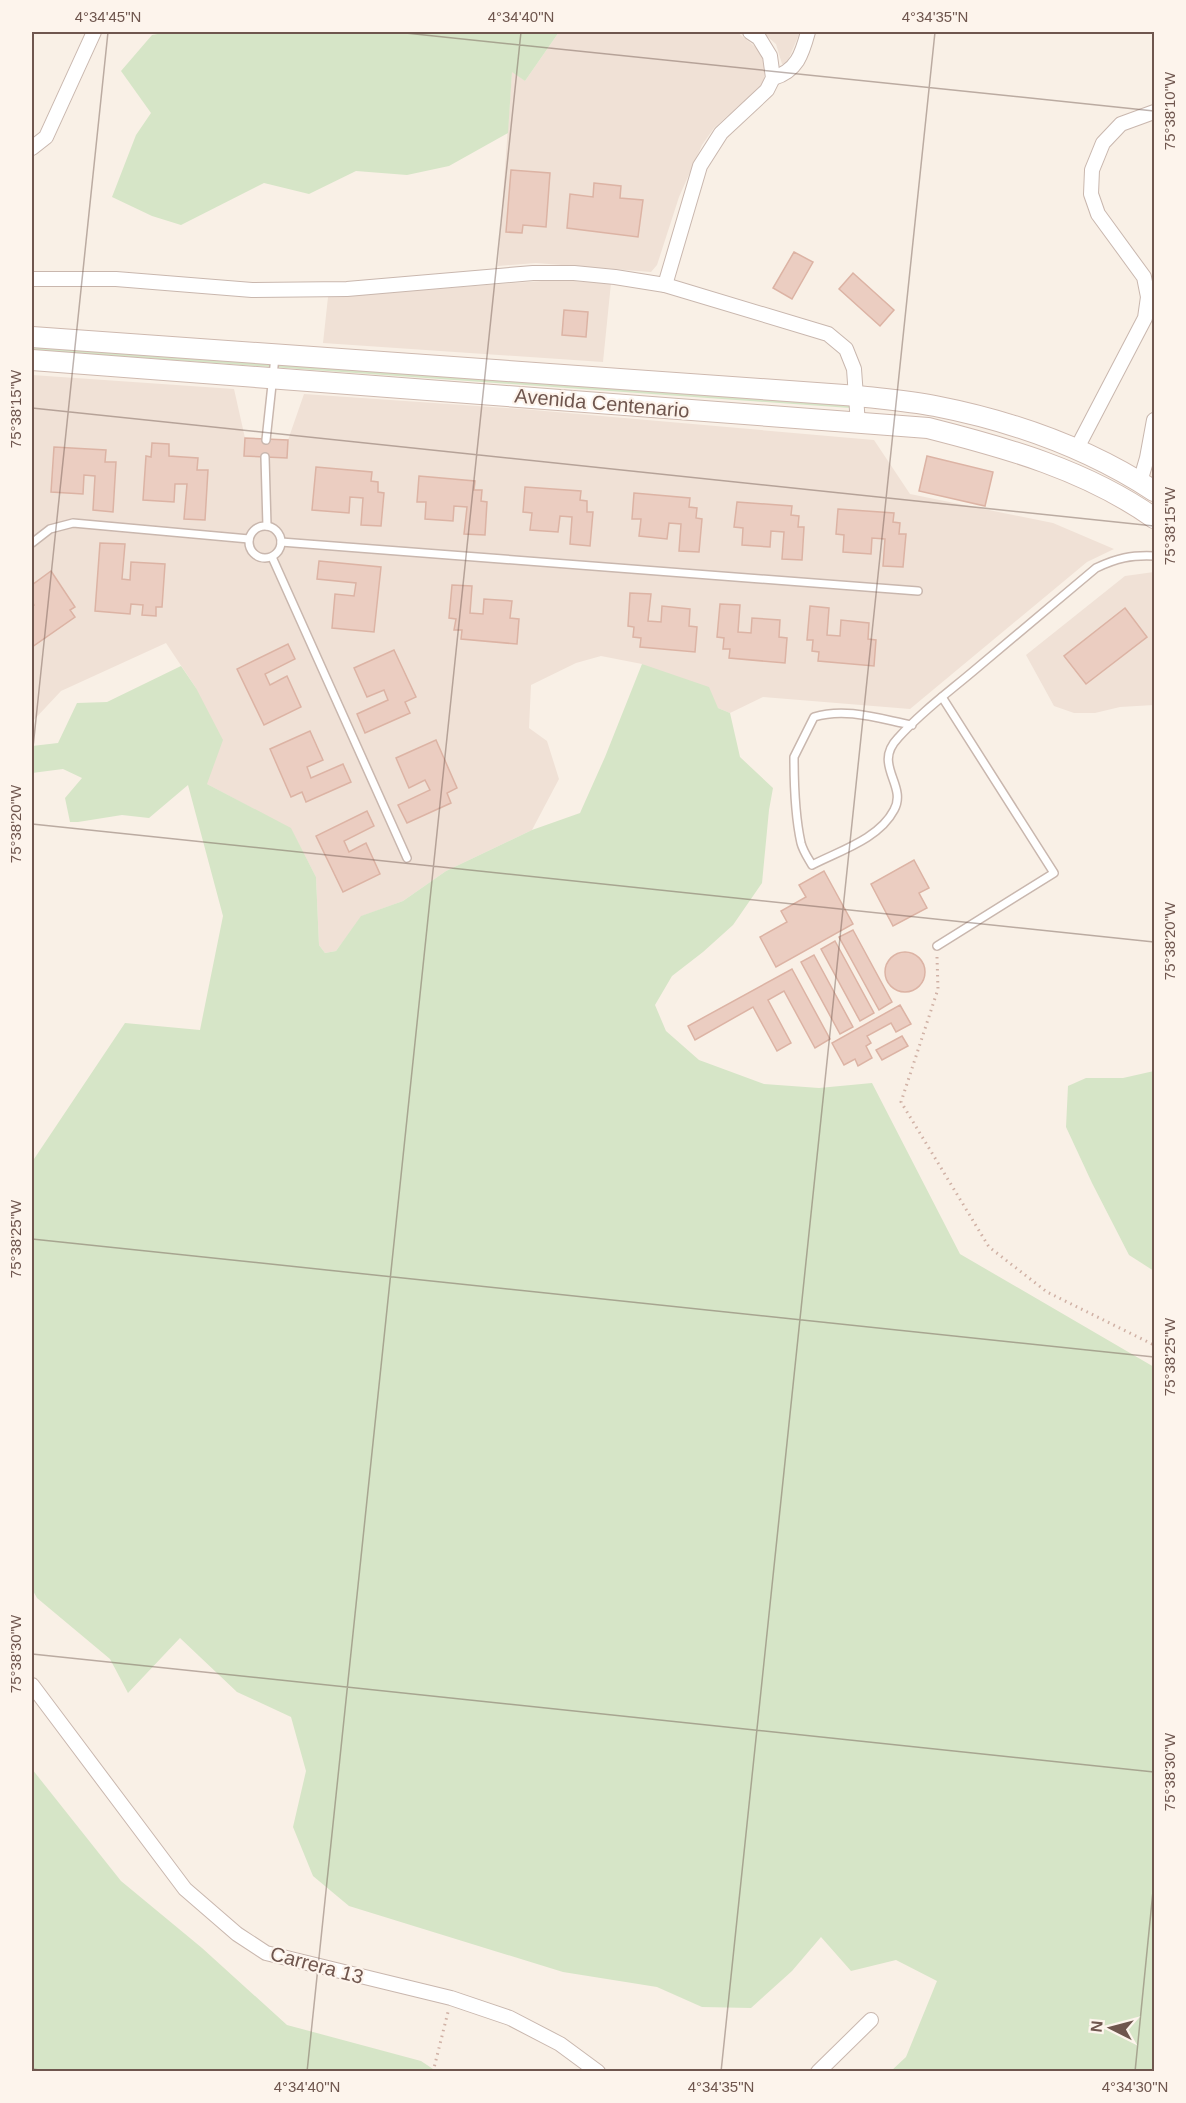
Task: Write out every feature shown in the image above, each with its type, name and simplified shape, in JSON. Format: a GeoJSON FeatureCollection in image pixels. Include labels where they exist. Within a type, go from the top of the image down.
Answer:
{"type":"FeatureCollection","features":[{"type":"Feature","properties":{"kind":"main road"},"geometry":{"type":"LineString","coordinates":[[32,337],[858,396],[932,405],[988,418],[1051,438],[1147,487]]}},
{"type":"Feature","properties":{"kind":"main road","name":"Avenida Centenario"},"geometry":{"type":"LineString","coordinates":[[32,360],[928,428],[981,441],[1042,460],[1106,488],[1155,518]]}},
{"type":"Feature","properties":{"kind":"street"},"geometry":{"type":"LineString","coordinates":[[32,148],[46,137],[94,32]]}},
{"type":"Feature","properties":{"kind":"street"},"geometry":{"type":"LineString","coordinates":[[665,285],[700,166],[721,133],[767,90],[773,78],[770,56],[759,38],[750,32]]}},
{"type":"Feature","properties":{"kind":"street"},"geometry":{"type":"LineString","coordinates":[[773,78],[786,74],[801,55],[808,32]]}},
{"type":"Feature","properties":{"kind":"street"},"geometry":{"type":"LineString","coordinates":[[1076,450],[1144,318],[1148,297],[1144,277],[1098,214],[1091,194],[1092,170],[1103,142],[1121,124],[1155,112]]}},
{"type":"Feature","properties":{"kind":"street"},"geometry":{"type":"LineString","coordinates":[[32,279],[116,279],[252,290],[346,289],[533,273],[615,276],[665,285],[828,334],[846,349],[854,369],[858,396],[858,424]]}},
{"type":"Feature","properties":{"kind":"street"},"geometry":{"type":"LineString","coordinates":[[1147,487],[1147,458],[1155,420]]}},
{"type":"Feature","properties":{"kind":"street","name":"Carrera 13"},"geometry":{"type":"LineString","coordinates":[[32,1684],[185,1889],[237,1934],[266,1953],[451,1998],[510,2018],[560,2044],[598,2072]]}},
{"type":"Feature","properties":{"kind":"street"},"geometry":{"type":"LineString","coordinates":[[818,2072],[871,2020]]}},
{"type":"Feature","properties":{"kind":"lane"},"geometry":{"type":"LineString","coordinates":[[266,440],[276,354]]}},
{"type":"Feature","properties":{"kind":"lane"},"geometry":{"type":"LineString","coordinates":[[265,457],[267,526]]}},
{"type":"Feature","properties":{"kind":"lane"},"geometry":{"type":"LineString","coordinates":[[32,543],[50,529],[73,523],[249,539]]}},
{"type":"Feature","properties":{"kind":"lane"},"geometry":{"type":"LineString","coordinates":[[267,526],[276,530],[281,542],[279,551],[263,558],[255,555],[249,546],[249,539],[258,527],[267,526]]}},
{"type":"Feature","properties":{"kind":"lane"},"geometry":{"type":"LineString","coordinates":[[281,542],[918,591]]}},
{"type":"Feature","properties":{"kind":"lane"},"geometry":{"type":"LineString","coordinates":[[912,725],[840,712],[814,717],[794,757],[796,802],[802,845],[812,865],[872,835],[885,822],[895,809],[898,795],[888,766],[888,752],[896,739],[912,725],[942,697],[1096,568],[1110,561],[1133,555],[1155,556]]}},
{"type":"Feature","properties":{"kind":"lane"},"geometry":{"type":"LineString","coordinates":[[272,556],[407,858]]}},
{"type":"Feature","properties":{"kind":"lane"},"geometry":{"type":"LineString","coordinates":[[937,946],[1054,873],[942,697]]}},
{"type":"Feature","properties":{"kind":"path"},"geometry":{"type":"LineString","coordinates":[[937,946],[938,989],[901,1102],[989,1247],[1047,1292],[1155,1346]]}},
{"type":"Feature","properties":{"kind":"path"},"geometry":{"type":"LineString","coordinates":[[433,2072],[451,1998]]}},
{"type":"Feature","properties":{"kind":"shaded area"},"geometry":{"type":"Polygon","coordinates":[[[559,32],[737,32],[758,49],[765,65],[764,83],[714,128],[702,145],[679,197],[657,265],[651,272],[536,263],[498,266],[512,71],[525,81],[559,32]]]}},
{"type":"Feature","properties":{"kind":"shaded area"},"geometry":{"type":"Polygon","coordinates":[[[762,32],[800,32],[786,65],[782,64],[776,44],[762,32]]]}},
{"type":"Feature","properties":{"kind":"shaded area"},"geometry":{"type":"Polygon","coordinates":[[[555,280],[611,283],[603,362],[323,343],[328,297],[555,280]]]}},
{"type":"Feature","properties":{"kind":"shaded area"},"geometry":{"type":"Polygon","coordinates":[[[32,375],[234,389],[245,438],[266,440],[288,440],[304,394],[522,409],[874,440],[910,494],[1053,523],[1114,549],[1087,562],[910,709],[763,697],[730,713],[642,664],[601,656],[576,663],[531,685],[529,728],[547,741],[559,779],[532,830],[446,871],[403,901],[362,916],[336,951],[325,953],[319,945],[316,877],[291,829],[207,784],[196,688],[166,643],[61,691],[32,722],[32,375]]]}},
{"type":"Feature","properties":{"kind":"shaded area"},"geometry":{"type":"Polygon","coordinates":[[[1154,572],[1154,705],[1120,707],[1095,713],[1074,713],[1054,706],[1026,655],[1125,576],[1154,572]]]}},
{"type":"Feature","properties":{"kind":"green space"},"geometry":{"type":"Polygon","coordinates":[[[169,32],[559,32],[525,81],[512,72],[508,133],[449,166],[407,175],[356,171],[309,194],[264,183],[181,225],[152,216],[112,197],[136,135],[151,113],[121,71],[152,35],[169,32]]]}},
{"type":"Feature","properties":{"kind":"green space"},"geometry":{"type":"Polygon","coordinates":[[[32,347],[850,405],[850,408],[32,350],[32,347]]]}},
{"type":"Feature","properties":{"kind":"green space"},"geometry":{"type":"Polygon","coordinates":[[[642,664],[709,687],[718,708],[730,713],[740,757],[773,788],[762,883],[733,925],[672,976],[655,1005],[666,1031],[699,1060],[764,1084],[819,1088],[872,1083],[960,1254],[1154,1367],[1154,2071],[891,2071],[906,2057],[937,1981],[896,1960],[851,1971],[821,1937],[792,1971],[751,2008],[702,2007],[657,1987],[563,1972],[349,1906],[313,1876],[293,1827],[306,1771],[291,1717],[237,1692],[180,1638],[128,1693],[110,1659],[37,1598],[32,1589],[32,1162],[125,1023],[200,1030],[223,916],[188,785],[149,818],[122,815],[70,822],[65,798],[82,778],[63,769],[32,773],[32,746],[58,743],[77,703],[107,702],[181,666],[196,688],[223,740],[207,784],[291,828],[316,877],[319,945],[325,953],[336,951],[361,916],[403,901],[446,871],[532,830],[580,813],[642,664]]]}},
{"type":"Feature","properties":{"kind":"green space"},"geometry":{"type":"Polygon","coordinates":[[[1154,1071],[1154,1271],[1129,1255],[1066,1127],[1068,1086],[1086,1078],[1123,1078],[1154,1071]]]}},
{"type":"Feature","properties":{"kind":"green space"},"geometry":{"type":"Polygon","coordinates":[[[32,1769],[121,1881],[202,1948],[287,2025],[421,2061],[436,2071],[32,2071],[32,1769]]]}},
{"type":"Feature","properties":{"kind":"building"},"geometry":{"type":"Polygon","coordinates":[[[511,170],[550,173],[546,227],[523,225],[522,233],[506,232],[511,170]]]}},
{"type":"Feature","properties":{"kind":"building"},"geometry":{"type":"Polygon","coordinates":[[[594,183],[621,186],[620,198],[643,200],[638,237],[567,228],[570,194],[593,197],[594,183]]]}},
{"type":"Feature","properties":{"kind":"building"},"geometry":{"type":"Polygon","coordinates":[[[794,252],[813,262],[792,299],[773,288],[794,252]]]}},
{"type":"Feature","properties":{"kind":"building"},"geometry":{"type":"Polygon","coordinates":[[[853,273],[894,310],[880,326],[839,289],[853,273]]]}},
{"type":"Feature","properties":{"kind":"building"},"geometry":{"type":"Polygon","coordinates":[[[564,310],[588,312],[586,337],[562,335],[564,310]]]}},
{"type":"Feature","properties":{"kind":"building"},"geometry":{"type":"Polygon","coordinates":[[[245,438],[288,440],[287,458],[244,456],[245,438]]]}},
{"type":"Feature","properties":{"kind":"building"},"geometry":{"type":"Polygon","coordinates":[[[152,443],[169,444],[169,456],[198,458],[197,470],[208,470],[205,520],[184,519],[187,484],[175,484],[174,502],[143,500],[146,456],[151,457],[152,443]]]}},
{"type":"Feature","properties":{"kind":"building"},"geometry":{"type":"Polygon","coordinates":[[[54,447],[106,450],[105,462],[116,462],[113,512],[93,510],[95,476],[84,475],[83,494],[51,492],[54,447]]]}},
{"type":"Feature","properties":{"kind":"building"},"geometry":{"type":"Polygon","coordinates":[[[927,456],[993,472],[985,506],[919,491],[927,456]]]}},
{"type":"Feature","properties":{"kind":"building"},"geometry":{"type":"Polygon","coordinates":[[[316,467],[372,472],[371,481],[378,482],[378,492],[384,493],[381,526],[361,525],[363,498],[350,497],[349,513],[312,510],[316,467]]]}},
{"type":"Feature","properties":{"kind":"building"},"geometry":{"type":"Polygon","coordinates":[[[419,476],[475,481],[474,490],[482,490],[481,501],[487,502],[485,535],[464,534],[467,507],[454,506],[453,521],[425,519],[426,502],[417,502],[419,476]]]}},
{"type":"Feature","properties":{"kind":"building"},"geometry":{"type":"Polygon","coordinates":[[[525,487],[581,491],[580,500],[587,501],[587,512],[593,512],[590,546],[570,544],[572,517],[560,516],[558,532],[530,530],[532,513],[523,512],[525,487]]]}},
{"type":"Feature","properties":{"kind":"building"},"geometry":{"type":"Polygon","coordinates":[[[634,493],[690,498],[689,507],[697,508],[696,518],[702,519],[699,552],[679,551],[681,524],[669,523],[667,539],[639,536],[641,519],[632,519],[634,493]]]}},
{"type":"Feature","properties":{"kind":"building"},"geometry":{"type":"Polygon","coordinates":[[[737,502],[792,506],[791,515],[799,516],[798,527],[804,527],[802,560],[782,559],[784,532],[771,531],[770,547],[742,545],[743,528],[734,527],[737,502]]]}},
{"type":"Feature","properties":{"kind":"building"},"geometry":{"type":"Polygon","coordinates":[[[838,509],[894,513],[893,522],[900,523],[899,534],[906,534],[903,567],[883,566],[885,539],[872,538],[871,554],[843,552],[844,535],[836,534],[838,509]]]}},
{"type":"Feature","properties":{"kind":"building"},"geometry":{"type":"Polygon","coordinates":[[[100,543],[125,544],[122,579],[130,580],[131,562],[165,564],[162,607],[156,607],[156,616],[142,615],[143,605],[131,604],[130,614],[95,611],[100,543]]]}},
{"type":"Feature","properties":{"kind":"building"},"geometry":{"type":"Polygon","coordinates":[[[319,561],[381,567],[374,632],[332,628],[335,594],[354,596],[356,583],[317,579],[319,561]]]}},
{"type":"Feature","properties":{"kind":"building"},"geometry":{"type":"Polygon","coordinates":[[[51,571],[75,607],[70,610],[75,617],[32,647],[32,607],[34,605],[32,585],[51,571]]]}},
{"type":"Feature","properties":{"kind":"building"},"geometry":{"type":"Polygon","coordinates":[[[452,585],[472,586],[470,613],[483,614],[484,599],[512,601],[510,618],[519,619],[517,644],[461,639],[462,630],[454,630],[456,619],[449,618],[452,585]]]}},
{"type":"Feature","properties":{"kind":"building"},"geometry":{"type":"Polygon","coordinates":[[[630,593],[651,594],[648,621],[661,622],[662,606],[690,609],[689,626],[697,627],[695,652],[640,647],[641,638],[633,637],[634,627],[628,626],[630,593]]]}},
{"type":"Feature","properties":{"kind":"building"},"geometry":{"type":"Polygon","coordinates":[[[720,604],[740,605],[738,632],[751,633],[752,618],[780,620],[779,637],[787,638],[785,663],[729,658],[730,649],[723,649],[724,638],[717,637],[720,604]]]}},
{"type":"Feature","properties":{"kind":"building"},"geometry":{"type":"Polygon","coordinates":[[[810,606],[829,608],[827,635],[840,636],[841,620],[869,623],[868,639],[876,640],[874,666],[818,661],[819,652],[812,651],[813,640],[807,640],[810,606]]]}},
{"type":"Feature","properties":{"kind":"building"},"geometry":{"type":"Polygon","coordinates":[[[1125,608],[1147,637],[1086,684],[1064,656],[1125,608]]]}},
{"type":"Feature","properties":{"kind":"building"},"geometry":{"type":"Polygon","coordinates":[[[288,644],[295,659],[265,674],[270,685],[287,676],[301,707],[264,725],[237,669],[288,644]]]}},
{"type":"Feature","properties":{"kind":"building"},"geometry":{"type":"Polygon","coordinates":[[[394,650],[416,697],[405,702],[410,713],[365,733],[357,714],[388,700],[384,690],[367,697],[354,668],[394,650]]]}},
{"type":"Feature","properties":{"kind":"building"},"geometry":{"type":"Polygon","coordinates":[[[310,731],[323,760],[307,767],[311,778],[343,764],[351,782],[306,802],[302,792],[291,797],[270,749],[310,731]]]}},
{"type":"Feature","properties":{"kind":"building"},"geometry":{"type":"Polygon","coordinates":[[[436,740],[457,788],[447,793],[451,803],[407,823],[398,805],[430,790],[425,780],[409,788],[396,758],[436,740]]]}},
{"type":"Feature","properties":{"kind":"building"},"geometry":{"type":"Polygon","coordinates":[[[367,811],[374,826],[344,841],[349,852],[366,843],[380,874],[343,892],[316,836],[367,811]]]}},
{"type":"Feature","properties":{"kind":"building"},"geometry":{"type":"Polygon","coordinates":[[[914,860],[929,888],[919,893],[927,908],[893,926],[871,884],[914,860]]]}},
{"type":"Feature","properties":{"kind":"building"},"geometry":{"type":"Polygon","coordinates":[[[824,871],[853,924],[776,967],[760,937],[787,922],[781,911],[806,897],[799,885],[824,871]]]}},
{"type":"Feature","properties":{"kind":"building"},"geometry":{"type":"Polygon","coordinates":[[[853,930],[892,1002],[879,1010],[839,937],[853,930]]]}},
{"type":"Feature","properties":{"kind":"building"},"geometry":{"type":"Polygon","coordinates":[[[835,941],[874,1013],[860,1021],[821,949],[835,941]]]}},
{"type":"Feature","properties":{"kind":"building"},"geometry":{"type":"Polygon","coordinates":[[[905,952],[913,953],[919,958],[924,964],[924,980],[919,986],[913,991],[905,992],[897,991],[891,986],[886,980],[885,972],[886,964],[891,958],[897,953],[905,952]]]}},
{"type":"Feature","properties":{"kind":"building"},"geometry":{"type":"Polygon","coordinates":[[[814,955],[853,1027],[840,1034],[801,962],[814,955]]]}},
{"type":"Feature","properties":{"kind":"building"},"geometry":{"type":"Polygon","coordinates":[[[792,969],[830,1039],[815,1048],[784,991],[768,1000],[791,1043],[777,1051],[753,1007],[695,1040],[688,1026],[792,969]]]}},
{"type":"Feature","properties":{"kind":"building"},"geometry":{"type":"Polygon","coordinates":[[[900,1005],[911,1024],[896,1032],[891,1023],[867,1036],[871,1043],[866,1046],[872,1058],[858,1066],[855,1059],[844,1065],[832,1043],[900,1005]]]}},
{"type":"Feature","properties":{"kind":"building"},"geometry":{"type":"Polygon","coordinates":[[[902,1036],[908,1046],[882,1060],[876,1050],[902,1036]]]}}]}
